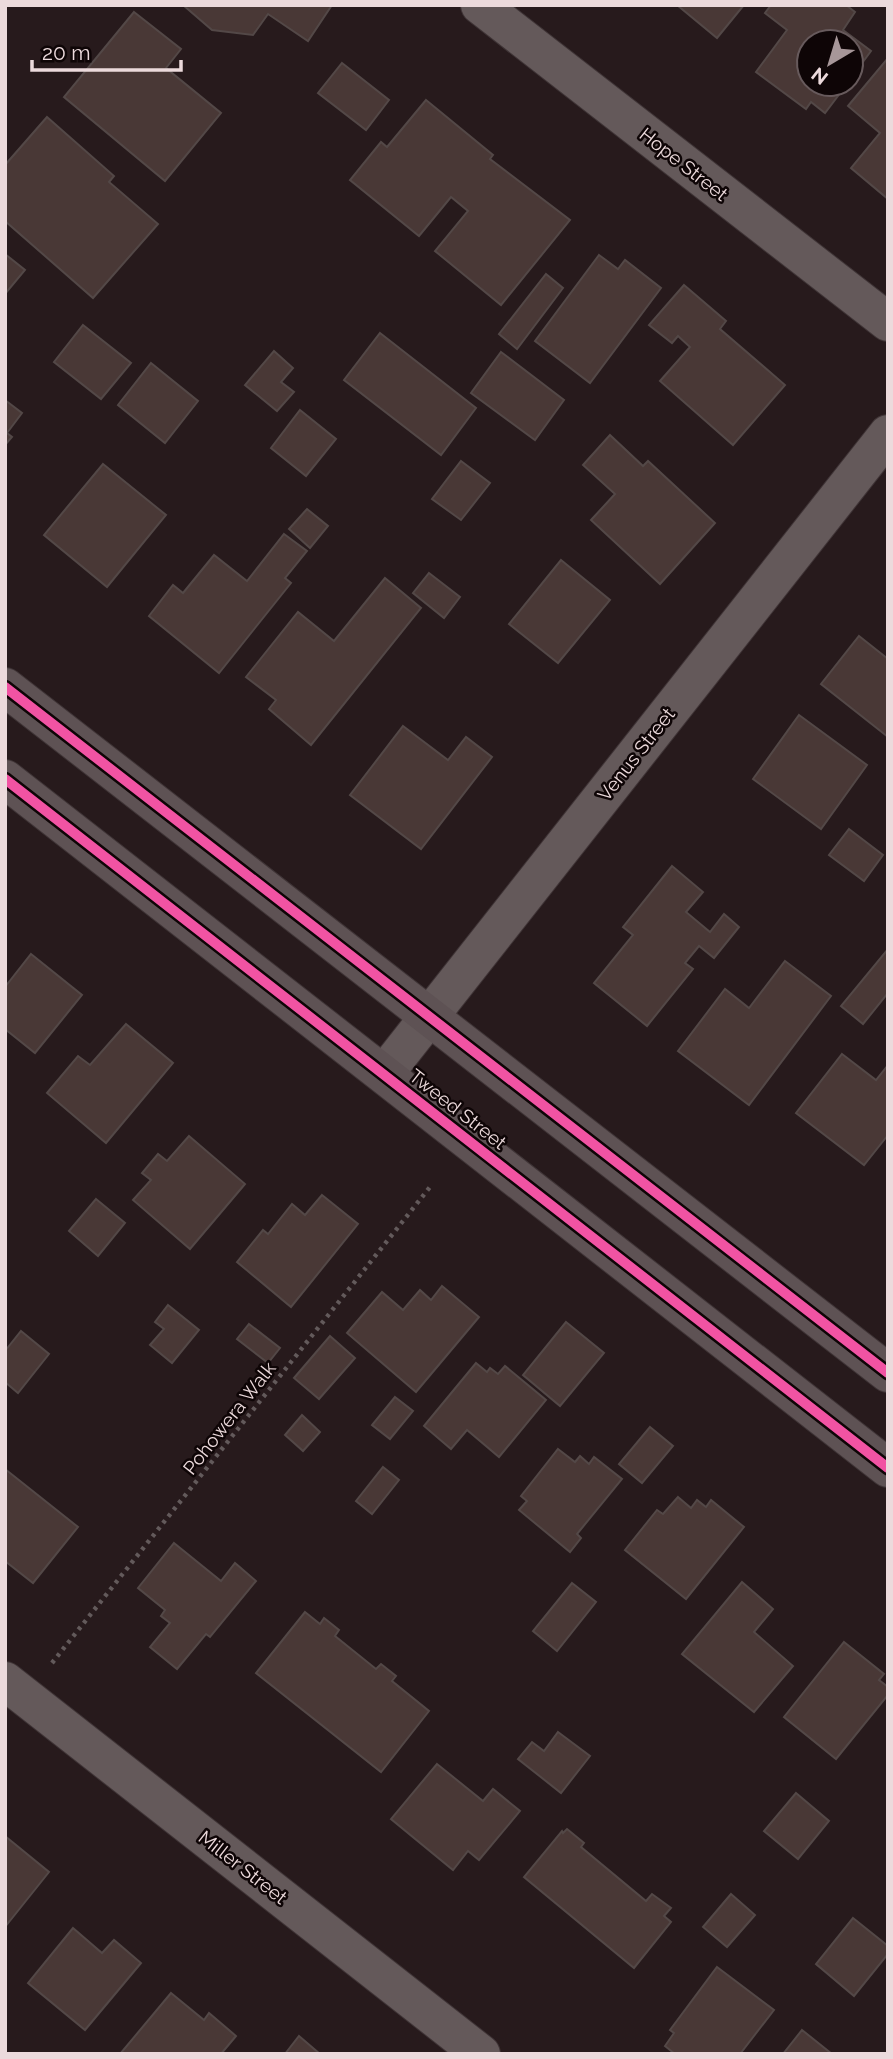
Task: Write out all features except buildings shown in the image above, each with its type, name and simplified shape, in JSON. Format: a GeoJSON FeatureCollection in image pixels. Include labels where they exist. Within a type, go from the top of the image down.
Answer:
{"type":"FeatureCollection","features":[{"type":"Feature","properties":{"kind":"main road"},"geometry":{"type":"LineString","coordinates":[[5,687],[888,1373]]}},
{"type":"Feature","properties":{"kind":"main road","name":"Tweed Street"},"geometry":{"type":"LineString","coordinates":[[5,779],[888,1468]]}},
{"type":"Feature","properties":{"kind":"street","name":"Hope Street"},"geometry":{"type":"LineString","coordinates":[[481,5],[888,322]]}},
{"type":"Feature","properties":{"kind":"street","name":"Venus Street"},"geometry":{"type":"LineString","coordinates":[[384,1074],[888,434]]}},
{"type":"Feature","properties":{"kind":"street","name":"Miller Street"},"geometry":{"type":"LineString","coordinates":[[5,1681],[481,2054]]}},
{"type":"Feature","properties":{"kind":"cycle path"},"geometry":{"type":"LineString","coordinates":[[5,687],[888,1373]]}},
{"type":"Feature","properties":{"kind":"cycle path"},"geometry":{"type":"LineString","coordinates":[[5,779],[888,1468]]}}]}
